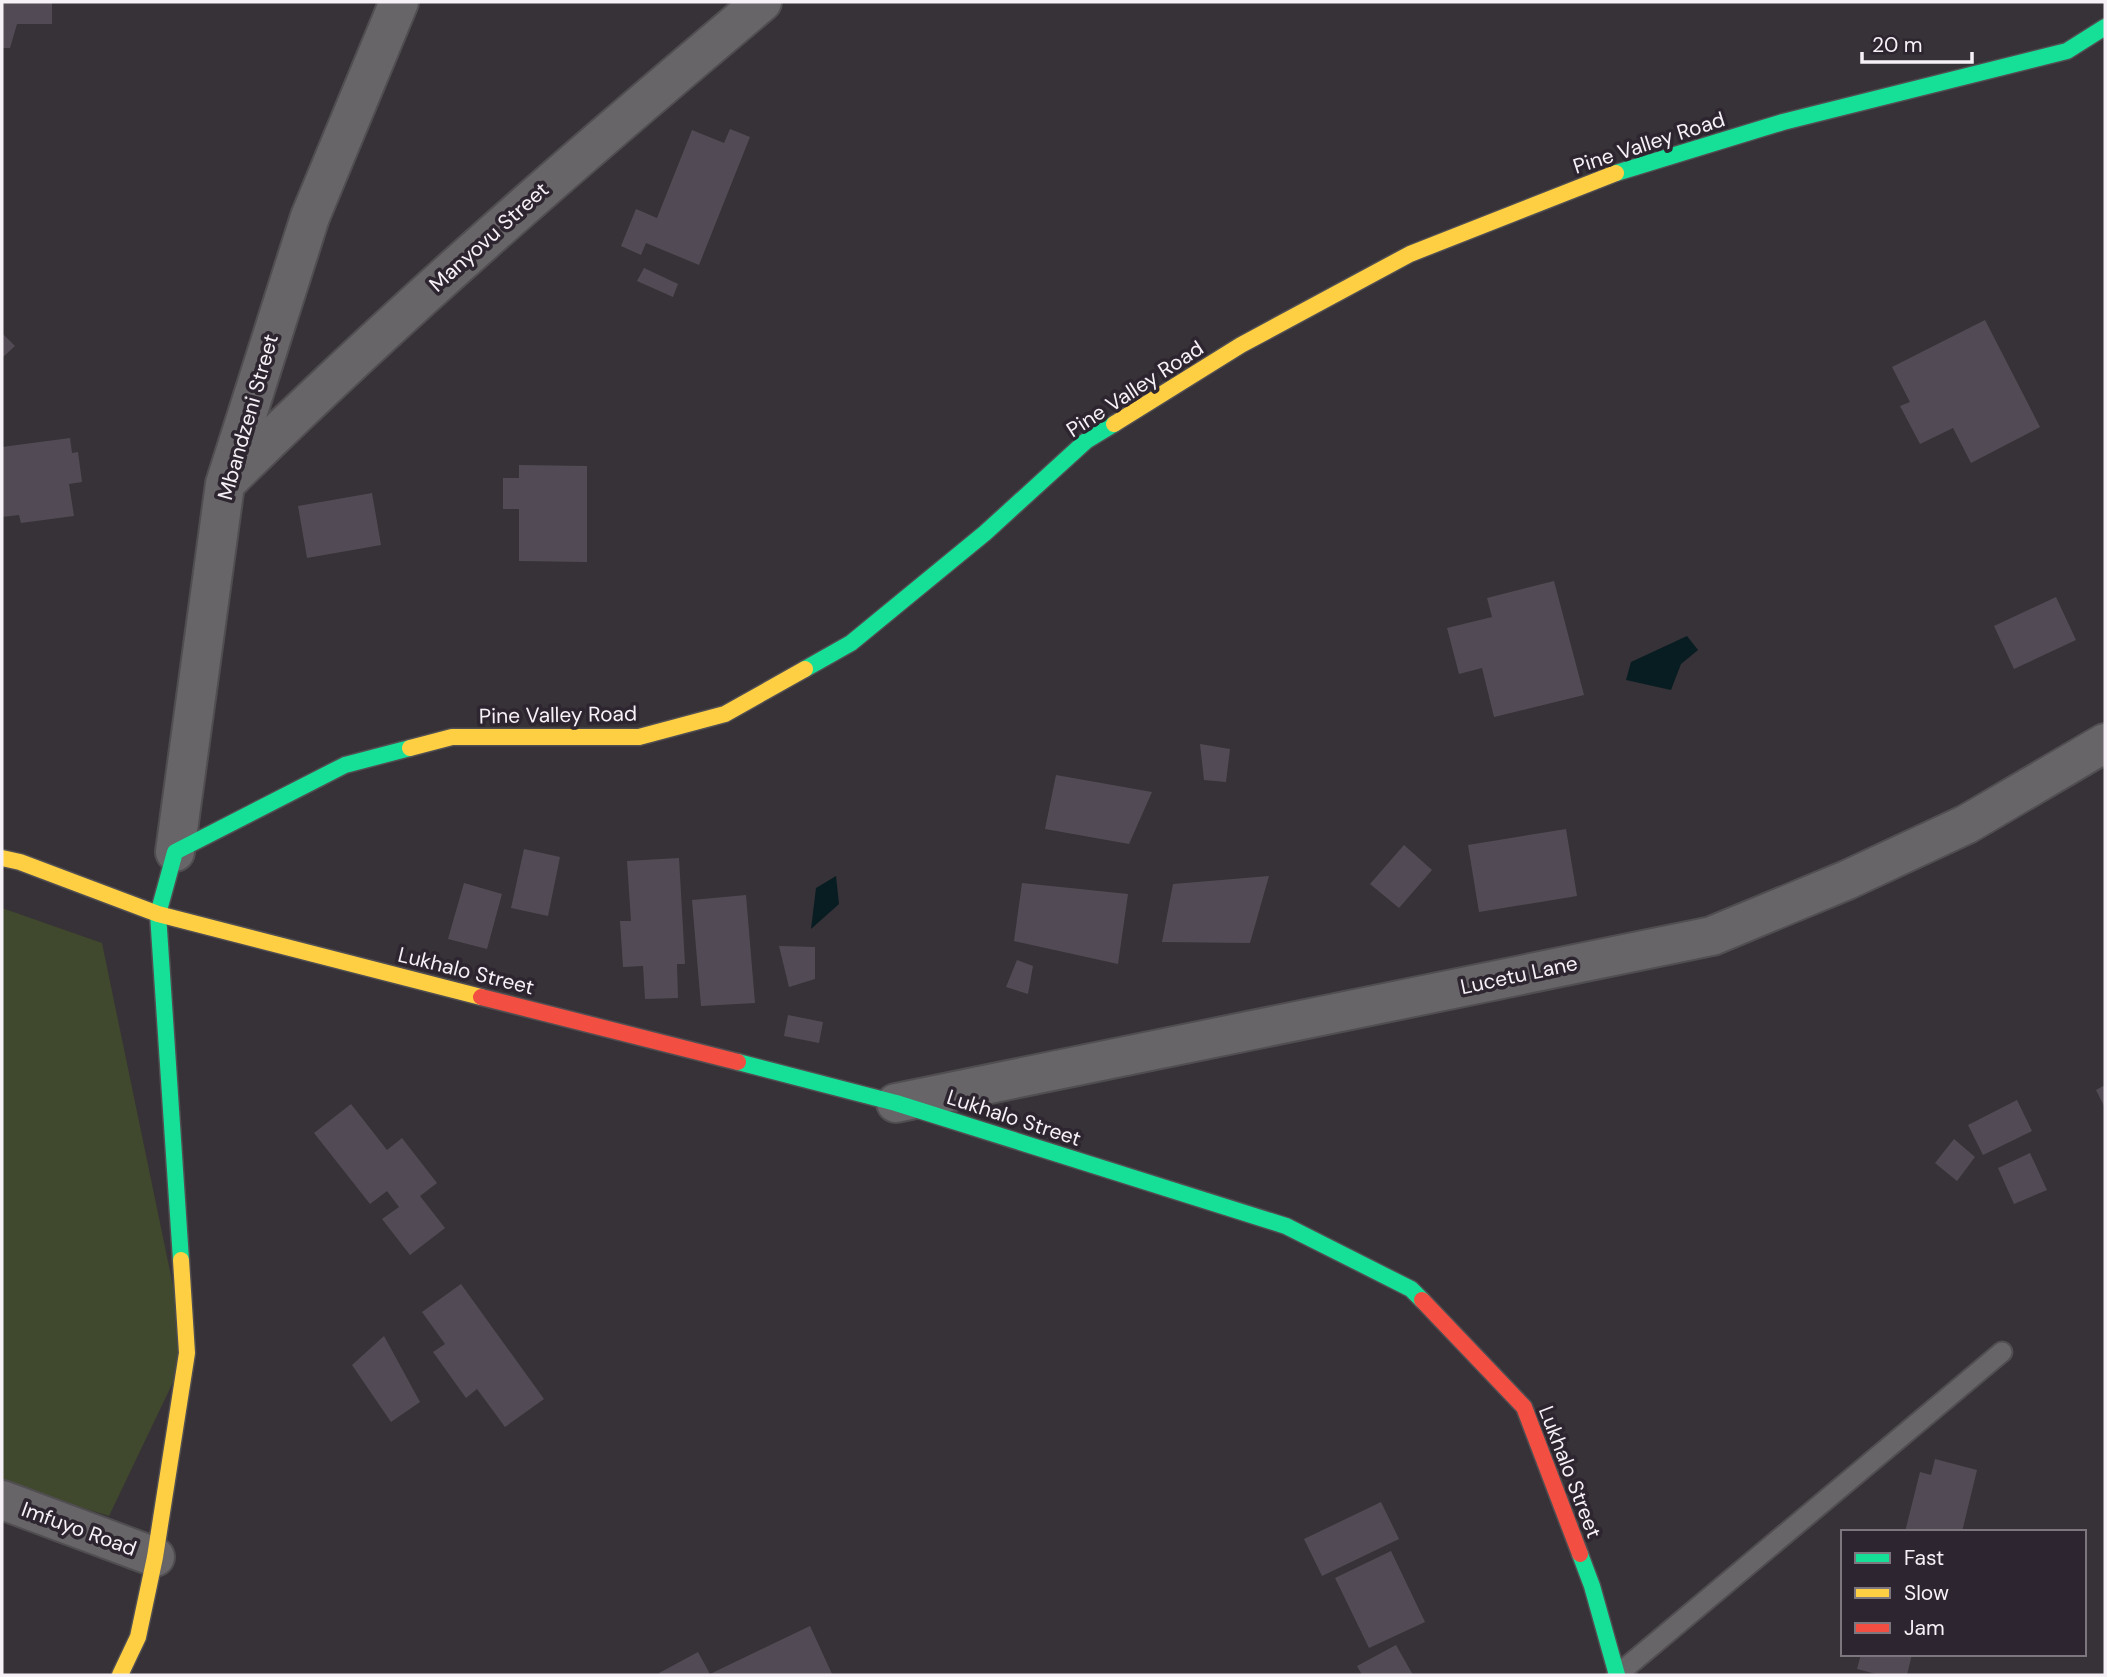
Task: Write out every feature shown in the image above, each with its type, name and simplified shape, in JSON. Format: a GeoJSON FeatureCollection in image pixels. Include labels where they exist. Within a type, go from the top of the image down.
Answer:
{"type":"FeatureCollection","features":[{"type":"Feature","properties":{"kind":"main road","name":"Pine Valley Road"},"geometry":{"type":"LineString","coordinates":[[175,852],[345,765],[452,737],[639,737],[725,714],[851,643],[985,533],[1086,441],[1241,345],[1410,254],[1623,170],[1783,122],[2067,51],[2105,27]]}},
{"type":"Feature","properties":{"kind":"main road"},"geometry":{"type":"LineString","coordinates":[[124,1673],[138,1637],[155,1557],[187,1353],[158,914],[175,852]]}},
{"type":"Feature","properties":{"kind":"main road","name":"Lukhalo Street"},"geometry":{"type":"LineString","coordinates":[[2,858],[20,862],[158,914],[896,1102],[1286,1226],[1411,1289],[1524,1407],[1592,1586],[1617,1675]]}},
{"type":"Feature","properties":{"kind":"street","name":"Mbandzeni Street"},"geometry":{"type":"LineString","coordinates":[[175,852],[225,484],[310,217],[399,2]]}},
{"type":"Feature","properties":{"kind":"street","name":"Manyovu Street"},"geometry":{"type":"LineString","coordinates":[[225,484],[310,400],[480,243],[762,2]]}},
{"type":"Feature","properties":{"kind":"street","name":"Lucetu Lane"},"geometry":{"type":"LineString","coordinates":[[896,1102],[1712,936],[1847,880],[1967,824],[2105,743]]}},
{"type":"Feature","properties":{"kind":"street","name":"Imfuyo Road"},"geometry":{"type":"LineString","coordinates":[[2,1500],[155,1557]]}},
{"type":"Feature","properties":{"kind":"lane"},"geometry":{"type":"LineString","coordinates":[[1617,1675],[2002,1352]]}},
{"type":"Feature","properties":{"kind":"green space"},"geometry":{"type":"Polygon","coordinates":[[[2,908],[102,943],[187,1353],[109,1516],[2,1483],[2,908]]]}},
{"type":"Feature","properties":{"kind":"water"},"geometry":{"type":"Polygon","coordinates":[[[1687,636],[1698,650],[1681,664],[1671,690],[1626,680],[1631,662],[1687,636]]]}},
{"type":"Feature","properties":{"kind":"water"},"geometry":{"type":"Polygon","coordinates":[[[836,876],[839,904],[811,929],[816,888],[836,876]]]}},
{"type":"Feature","properties":{"kind":"building"},"geometry":{"type":"Polygon","coordinates":[[[2,2],[52,2],[52,24],[17,24],[10,48],[2,48],[2,2]]]}},
{"type":"Feature","properties":{"kind":"building"},"geometry":{"type":"Polygon","coordinates":[[[730,129],[750,137],[699,265],[646,243],[641,255],[621,246],[636,209],[657,218],[692,130],[724,143],[730,129]]]}},
{"type":"Feature","properties":{"kind":"building"},"geometry":{"type":"Polygon","coordinates":[[[644,268],[678,284],[673,297],[637,281],[644,268]]]}},
{"type":"Feature","properties":{"kind":"building"},"geometry":{"type":"Polygon","coordinates":[[[1985,320],[2040,427],[1971,463],[1953,428],[1920,444],[1900,406],[1910,402],[1892,367],[1985,320]]]}},
{"type":"Feature","properties":{"kind":"building"},"geometry":{"type":"Polygon","coordinates":[[[2,333],[15,346],[2,358],[2,333]]]}},
{"type":"Feature","properties":{"kind":"building"},"geometry":{"type":"Polygon","coordinates":[[[70,438],[72,453],[78,452],[82,482],[69,484],[74,516],[21,523],[19,515],[2,517],[2,447],[70,438]]]}},
{"type":"Feature","properties":{"kind":"building"},"geometry":{"type":"Polygon","coordinates":[[[519,465],[587,466],[587,562],[519,561],[519,509],[503,509],[503,478],[519,478],[519,465]]]}},
{"type":"Feature","properties":{"kind":"building"},"geometry":{"type":"Polygon","coordinates":[[[372,493],[381,545],[307,558],[298,506],[372,493]]]}},
{"type":"Feature","properties":{"kind":"building"},"geometry":{"type":"Polygon","coordinates":[[[1554,581],[1584,695],[1494,717],[1482,668],[1459,674],[1447,628],[1492,617],[1487,598],[1554,581]]]}},
{"type":"Feature","properties":{"kind":"building"},"geometry":{"type":"Polygon","coordinates":[[[2056,597],[2076,640],[2014,669],[1994,626],[2056,597]]]}},
{"type":"Feature","properties":{"kind":"building"},"geometry":{"type":"Polygon","coordinates":[[[1200,744],[1230,749],[1226,782],[1204,780],[1200,744]]]}},
{"type":"Feature","properties":{"kind":"building"},"geometry":{"type":"Polygon","coordinates":[[[1056,775],[1152,792],[1129,844],[1045,829],[1056,775]]]}},
{"type":"Feature","properties":{"kind":"building"},"geometry":{"type":"Polygon","coordinates":[[[1566,829],[1577,896],[1479,912],[1468,845],[1566,829]]]}},
{"type":"Feature","properties":{"kind":"building"},"geometry":{"type":"Polygon","coordinates":[[[1404,845],[1432,870],[1399,908],[1370,884],[1404,845]]]}},
{"type":"Feature","properties":{"kind":"building"},"geometry":{"type":"Polygon","coordinates":[[[524,849],[560,857],[548,916],[511,908],[524,849]]]}},
{"type":"Feature","properties":{"kind":"building"},"geometry":{"type":"Polygon","coordinates":[[[679,858],[685,964],[677,964],[678,998],[645,999],[643,966],[623,967],[620,921],[631,921],[627,861],[679,858]]]}},
{"type":"Feature","properties":{"kind":"building"},"geometry":{"type":"Polygon","coordinates":[[[1269,876],[1250,943],[1162,942],[1173,884],[1269,876]]]}},
{"type":"Feature","properties":{"kind":"building"},"geometry":{"type":"Polygon","coordinates":[[[464,883],[502,894],[487,949],[448,939],[464,883]]]}},
{"type":"Feature","properties":{"kind":"building"},"geometry":{"type":"Polygon","coordinates":[[[1022,883],[1128,894],[1118,964],[1014,941],[1022,883]]]}},
{"type":"Feature","properties":{"kind":"building"},"geometry":{"type":"Polygon","coordinates":[[[746,895],[755,1003],[701,1006],[692,900],[746,895]]]}},
{"type":"Feature","properties":{"kind":"building"},"geometry":{"type":"Polygon","coordinates":[[[779,946],[815,947],[815,979],[789,987],[779,946]]]}},
{"type":"Feature","properties":{"kind":"building"},"geometry":{"type":"Polygon","coordinates":[[[1017,960],[1033,966],[1028,994],[1006,987],[1017,960]]]}},
{"type":"Feature","properties":{"kind":"building"},"geometry":{"type":"Polygon","coordinates":[[[788,1015],[823,1022],[819,1043],[784,1036],[788,1015]]]}},
{"type":"Feature","properties":{"kind":"building"},"geometry":{"type":"Polygon","coordinates":[[[2105,1085],[2105,1108],[2096,1090],[2105,1085]]]}},
{"type":"Feature","properties":{"kind":"building"},"geometry":{"type":"Polygon","coordinates":[[[2017,1100],[2032,1131],[1983,1155],[1968,1125],[2017,1100]]]}},
{"type":"Feature","properties":{"kind":"building"},"geometry":{"type":"Polygon","coordinates":[[[351,1104],[387,1150],[402,1138],[437,1183],[420,1196],[445,1228],[410,1255],[382,1219],[399,1207],[387,1191],[370,1204],[314,1133],[351,1104]]]}},
{"type":"Feature","properties":{"kind":"building"},"geometry":{"type":"Polygon","coordinates":[[[1954,1139],[1975,1157],[1957,1181],[1935,1163],[1954,1139]]]}},
{"type":"Feature","properties":{"kind":"building"},"geometry":{"type":"Polygon","coordinates":[[[2030,1153],[2047,1190],[2014,1204],[1998,1168],[2030,1153]]]}},
{"type":"Feature","properties":{"kind":"building"},"geometry":{"type":"Polygon","coordinates":[[[461,1284],[544,1399],[505,1427],[477,1389],[466,1398],[433,1352],[445,1344],[422,1312],[461,1284]]]}},
{"type":"Feature","properties":{"kind":"building"},"geometry":{"type":"Polygon","coordinates":[[[384,1336],[420,1402],[391,1422],[352,1365],[384,1336]]]}},
{"type":"Feature","properties":{"kind":"building"},"geometry":{"type":"Polygon","coordinates":[[[1935,1459],[1977,1470],[1962,1530],[1906,1530],[1920,1472],[1931,1475],[1935,1459]]]}},
{"type":"Feature","properties":{"kind":"building"},"geometry":{"type":"Polygon","coordinates":[[[1381,1502],[1399,1539],[1322,1576],[1304,1539],[1381,1502]]]}},
{"type":"Feature","properties":{"kind":"building"},"geometry":{"type":"Polygon","coordinates":[[[1391,1551],[1425,1622],[1369,1648],[1335,1578],[1391,1551]]]}},
{"type":"Feature","properties":{"kind":"building"},"geometry":{"type":"Polygon","coordinates":[[[810,1626],[832,1674],[660,1675],[659,1673],[698,1652],[710,1674],[810,1626]]]}},
{"type":"Feature","properties":{"kind":"building"},"geometry":{"type":"Polygon","coordinates":[[[1396,1645],[1413,1675],[1362,1675],[1357,1666],[1396,1645]]]}},
{"type":"Feature","properties":{"kind":"building"},"geometry":{"type":"Polygon","coordinates":[[[1860,1656],[1912,1656],[1907,1675],[1880,1675],[1857,1669],[1860,1656]]]}},
{"type":"Feature","properties":{"kind":"traffic: fast"},"geometry":{"type":"LineString","coordinates":[[1616,173],[1783,122],[2067,51],[2105,27]]}},
{"type":"Feature","properties":{"kind":"traffic: fast"},"geometry":{"type":"LineString","coordinates":[[805,669],[851,643],[985,533],[1086,441],[1114,424]]}},
{"type":"Feature","properties":{"kind":"traffic: fast"},"geometry":{"type":"LineString","coordinates":[[181,1260],[158,914],[175,852],[345,765],[410,748]]}},
{"type":"Feature","properties":{"kind":"traffic: fast"},"geometry":{"type":"LineString","coordinates":[[738,1062],[896,1103],[1286,1226],[1411,1289],[1422,1300]]}},
{"type":"Feature","properties":{"kind":"traffic: fast"},"geometry":{"type":"LineString","coordinates":[[1580,1554],[1592,1586],[1617,1675]]}},
{"type":"Feature","properties":{"kind":"traffic: slow"},"geometry":{"type":"LineString","coordinates":[[1114,424],[1241,345],[1410,254],[1616,173]]}},
{"type":"Feature","properties":{"kind":"traffic: slow"},"geometry":{"type":"LineString","coordinates":[[410,748],[452,737],[639,737],[725,714],[805,669]]}},
{"type":"Feature","properties":{"kind":"traffic: slow"},"geometry":{"type":"LineString","coordinates":[[2,858],[20,862],[158,914],[481,997]]}},
{"type":"Feature","properties":{"kind":"traffic: slow"},"geometry":{"type":"LineString","coordinates":[[120,1675],[138,1637],[155,1557],[187,1353],[181,1260]]}},
{"type":"Feature","properties":{"kind":"traffic: jam"},"geometry":{"type":"LineString","coordinates":[[481,997],[738,1062]]}},
{"type":"Feature","properties":{"kind":"traffic: jam"},"geometry":{"type":"LineString","coordinates":[[1422,1300],[1524,1407],[1580,1554]]}}]}
